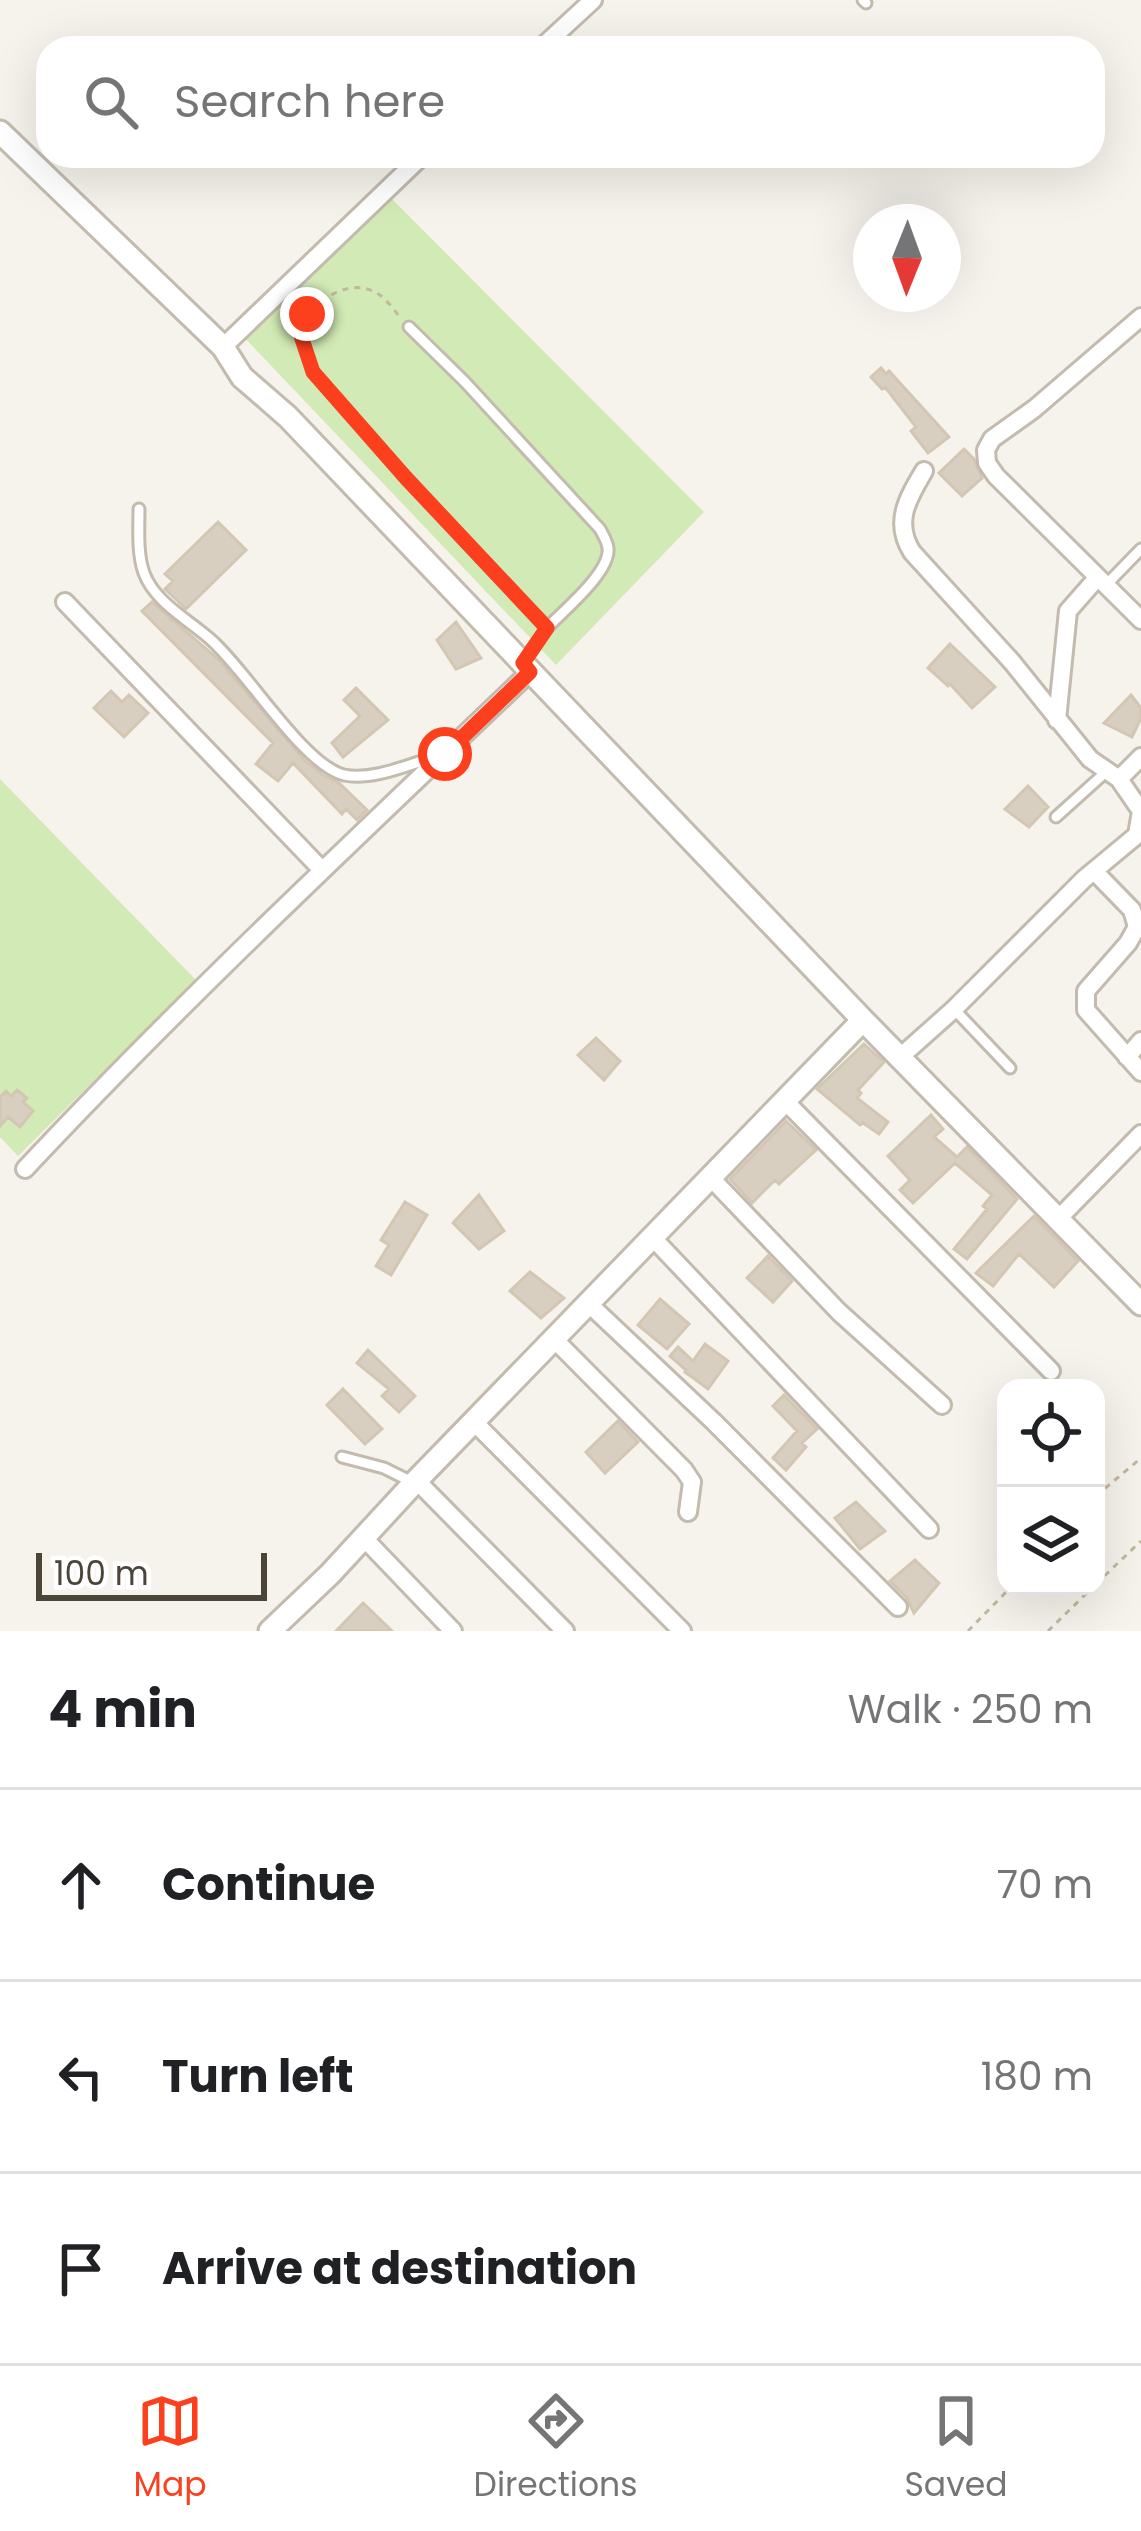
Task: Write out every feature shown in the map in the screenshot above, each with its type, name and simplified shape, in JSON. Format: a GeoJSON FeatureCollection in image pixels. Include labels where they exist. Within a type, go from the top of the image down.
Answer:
{"type":"FeatureCollection","features":[{"type":"Feature","properties":{"kind":"street"},"geometry":{"type":"LineString","coordinates":[[554,36],[593,0]]}},
{"type":"Feature","properties":{"kind":"street"},"geometry":{"type":"LineString","coordinates":[[0,132],[36,167]]}},
{"type":"Feature","properties":{"kind":"street"},"geometry":{"type":"LineString","coordinates":[[37,168],[223,347],[242,376],[288,416],[899,1058],[1141,1304]]}},
{"type":"Feature","properties":{"kind":"street"},"geometry":{"type":"LineString","coordinates":[[223,347],[409,168]]}},
{"type":"Feature","properties":{"kind":"street"},"geometry":{"type":"LineString","coordinates":[[1141,317],[992,440],[986,450],[987,463],[996,476],[1141,620]]}},
{"type":"Feature","properties":{"kind":"street"},"geometry":{"type":"LineString","coordinates":[[899,1058],[1094,871],[1138,835],[1141,812],[912,552],[902,522],[908,498],[924,471]]}},
{"type":"Feature","properties":{"kind":"street"},"geometry":{"type":"LineString","coordinates":[[1058,720],[1068,611],[1101,582]]}},
{"type":"Feature","properties":{"kind":"street"},"geometry":{"type":"LineString","coordinates":[[64,602],[321,869]]}},
{"type":"Feature","properties":{"kind":"street"},"geometry":{"type":"LineString","coordinates":[[25,1168],[124,1063],[445,754],[526,668]]}},
{"type":"Feature","properties":{"kind":"street"},"geometry":{"type":"LineString","coordinates":[[1113,775],[1141,757]]}},
{"type":"Feature","properties":{"kind":"street"},"geometry":{"type":"LineString","coordinates":[[1094,871],[1132,910],[1137,927],[1086,992],[1086,1010],[1141,1072]]}},
{"type":"Feature","properties":{"kind":"street"},"geometry":{"type":"LineString","coordinates":[[270,1631],[863,1020]]}},
{"type":"Feature","properties":{"kind":"street"},"geometry":{"type":"LineString","coordinates":[[1127,1057],[1141,1041]]}},
{"type":"Feature","properties":{"kind":"street"},"geometry":{"type":"LineString","coordinates":[[785,1101],[1051,1371]]}},
{"type":"Feature","properties":{"kind":"street"},"geometry":{"type":"LineString","coordinates":[[1058,1219],[1141,1134]]}},
{"type":"Feature","properties":{"kind":"street"},"geometry":{"type":"LineString","coordinates":[[710,1177],[839,1312],[942,1405]]}},
{"type":"Feature","properties":{"kind":"street"},"geometry":{"type":"LineString","coordinates":[[652,1237],[929,1529]]}},
{"type":"Feature","properties":{"kind":"street"},"geometry":{"type":"LineString","coordinates":[[589,1304],[898,1607]]}},
{"type":"Feature","properties":{"kind":"street"},"geometry":{"type":"LineString","coordinates":[[555,1340],[684,1470],[692,1482],[688,1512]]}},
{"type":"Feature","properties":{"kind":"street"},"geometry":{"type":"LineString","coordinates":[[475,1423],[682,1631]]}},
{"type":"Feature","properties":{"kind":"street"},"geometry":{"type":"LineString","coordinates":[[415,1482],[565,1631]]}},
{"type":"Feature","properties":{"kind":"street"},"geometry":{"type":"LineString","coordinates":[[364,1538],[452,1631]]}},
{"type":"Feature","properties":{"kind":"lane"},"geometry":{"type":"LineString","coordinates":[[409,327],[570,496],[608,544],[603,568],[547,628],[526,668]]}},
{"type":"Feature","properties":{"kind":"lane"},"geometry":{"type":"LineString","coordinates":[[313,372],[547,628]]}},
{"type":"Feature","properties":{"kind":"lane"},"geometry":{"type":"LineString","coordinates":[[139,508],[143,572],[155,593],[218,646],[292,736],[328,767],[343,775],[368,776],[445,754]]}},
{"type":"Feature","properties":{"kind":"lane"},"geometry":{"type":"LineString","coordinates":[[1101,582],[1141,549]]}},
{"type":"Feature","properties":{"kind":"lane"},"geometry":{"type":"LineString","coordinates":[[1056,817],[1113,775]]}},
{"type":"Feature","properties":{"kind":"lane"},"geometry":{"type":"LineString","coordinates":[[954,1009],[1010,1068]]}},
{"type":"Feature","properties":{"kind":"lane"},"geometry":{"type":"LineString","coordinates":[[342,1457],[415,1482]]}},
{"type":"Feature","properties":{"kind":"path"},"geometry":{"type":"LineString","coordinates":[[313,372],[298,327],[321,299],[363,289],[378,294],[409,327]]}},
{"type":"Feature","properties":{"kind":"path"},"geometry":{"type":"LineString","coordinates":[[1105,1488],[1141,1458]]}},
{"type":"Feature","properties":{"kind":"path"},"geometry":{"type":"LineString","coordinates":[[1105,1575],[1141,1541]]}},
{"type":"Feature","properties":{"kind":"path"},"geometry":{"type":"LineString","coordinates":[[968,1631],[1003,1595]]}},
{"type":"Feature","properties":{"kind":"path"},"geometry":{"type":"LineString","coordinates":[[1048,1631],[1085,1595]]}},
{"type":"Feature","properties":{"kind":"green space"},"geometry":{"type":"Polygon","coordinates":[[[387,194],[704,512],[556,665],[239,332],[387,194]]]}},
{"type":"Feature","properties":{"kind":"green space"},"geometry":{"type":"Polygon","coordinates":[[[0,779],[196,980],[18,1156],[0,1137],[0,779]]]}},
{"type":"Feature","properties":{"kind":"building"},"geometry":{"type":"Polygon","coordinates":[[[881,368],[949,437],[928,453],[911,431],[916,427],[885,387],[871,377],[881,368]]]}},
{"type":"Feature","properties":{"kind":"building"},"geometry":{"type":"Polygon","coordinates":[[[964,449],[982,478],[962,496],[939,473],[964,449]]]}},
{"type":"Feature","properties":{"kind":"building"},"geometry":{"type":"Polygon","coordinates":[[[218,522],[246,550],[186,609],[165,589],[173,581],[165,574],[218,522]]]}},
{"type":"Feature","properties":{"kind":"building"},"geometry":{"type":"Polygon","coordinates":[[[152,602],[218,659],[304,760],[339,783],[367,810],[357,820],[346,809],[342,814],[293,763],[278,781],[256,764],[273,743],[142,611],[152,602]]]}},
{"type":"Feature","properties":{"kind":"building"},"geometry":{"type":"Polygon","coordinates":[[[456,622],[481,658],[456,669],[437,640],[456,622]]]}},
{"type":"Feature","properties":{"kind":"building"},"geometry":{"type":"Polygon","coordinates":[[[950,644],[995,687],[972,708],[928,668],[950,644]]]}},
{"type":"Feature","properties":{"kind":"building"},"geometry":{"type":"Polygon","coordinates":[[[356,688],[388,720],[343,757],[332,743],[360,716],[344,700],[356,688]]]}},
{"type":"Feature","properties":{"kind":"building"},"geometry":{"type":"Polygon","coordinates":[[[111,691],[122,702],[129,695],[148,713],[124,737],[94,708],[111,691]]]}},
{"type":"Feature","properties":{"kind":"building"},"geometry":{"type":"Polygon","coordinates":[[[1131,695],[1141,708],[1132,737],[1104,723],[1131,695]]]}},
{"type":"Feature","properties":{"kind":"building"},"geometry":{"type":"Polygon","coordinates":[[[1028,786],[1048,807],[1029,827],[1005,809],[1028,786]]]}},
{"type":"Feature","properties":{"kind":"building"},"geometry":{"type":"Polygon","coordinates":[[[596,1038],[620,1061],[604,1080],[578,1055],[596,1038]]]}},
{"type":"Feature","properties":{"kind":"building"},"geometry":{"type":"Polygon","coordinates":[[[864,1044],[884,1062],[858,1090],[857,1098],[888,1122],[879,1134],[860,1125],[817,1089],[864,1044]]]}},
{"type":"Feature","properties":{"kind":"building"},"geometry":{"type":"Polygon","coordinates":[[[17,1090],[33,1111],[20,1127],[8,1117],[0,1126],[0,1097],[17,1090]]]}},
{"type":"Feature","properties":{"kind":"building"},"geometry":{"type":"Polygon","coordinates":[[[931,1115],[943,1129],[934,1137],[957,1157],[967,1147],[1017,1199],[967,1259],[954,1249],[987,1209],[983,1206],[992,1195],[955,1163],[913,1203],[900,1190],[910,1180],[888,1156],[931,1115]]]}},
{"type":"Feature","properties":{"kind":"building"},"geometry":{"type":"Polygon","coordinates":[[[786,1121],[816,1150],[752,1203],[730,1179],[786,1121]]]}},
{"type":"Feature","properties":{"kind":"building"},"geometry":{"type":"Polygon","coordinates":[[[479,1195],[504,1231],[479,1249],[453,1223],[479,1195]]]}},
{"type":"Feature","properties":{"kind":"building"},"geometry":{"type":"Polygon","coordinates":[[[405,1202],[427,1215],[391,1275],[376,1266],[389,1245],[381,1240],[405,1202]]]}},
{"type":"Feature","properties":{"kind":"building"},"geometry":{"type":"Polygon","coordinates":[[[1034,1216],[1078,1261],[1054,1287],[1019,1254],[993,1286],[976,1273],[1034,1216]]]}},
{"type":"Feature","properties":{"kind":"building"},"geometry":{"type":"Polygon","coordinates":[[[768,1256],[792,1281],[773,1302],[747,1278],[768,1256]]]}},
{"type":"Feature","properties":{"kind":"building"},"geometry":{"type":"Polygon","coordinates":[[[530,1272],[564,1298],[541,1318],[510,1291],[530,1272]]]}},
{"type":"Feature","properties":{"kind":"building"},"geometry":{"type":"Polygon","coordinates":[[[660,1299],[689,1324],[667,1349],[638,1325],[660,1299]]]}},
{"type":"Feature","properties":{"kind":"building"},"geometry":{"type":"Polygon","coordinates":[[[705,1344],[728,1361],[708,1389],[670,1356],[678,1347],[693,1361],[705,1344]]]}},
{"type":"Feature","properties":{"kind":"building"},"geometry":{"type":"Polygon","coordinates":[[[368,1350],[415,1396],[399,1412],[382,1396],[389,1389],[357,1363],[368,1350]]]}},
{"type":"Feature","properties":{"kind":"building"},"geometry":{"type":"Polygon","coordinates":[[[343,1389],[382,1429],[365,1444],[327,1405],[343,1389]]]}},
{"type":"Feature","properties":{"kind":"building"},"geometry":{"type":"Polygon","coordinates":[[[784,1395],[817,1429],[786,1470],[773,1458],[797,1431],[773,1406],[784,1395]]]}},
{"type":"Feature","properties":{"kind":"building"},"geometry":{"type":"Polygon","coordinates":[[[618,1421],[638,1442],[605,1473],[586,1452],[618,1421]]]}},
{"type":"Feature","properties":{"kind":"building"},"geometry":{"type":"Polygon","coordinates":[[[856,1502],[885,1531],[860,1549],[835,1518],[856,1502]]]}},
{"type":"Feature","properties":{"kind":"building"},"geometry":{"type":"Polygon","coordinates":[[[915,1560],[939,1583],[914,1613],[890,1581],[915,1560]]]}},
{"type":"Feature","properties":{"kind":"building"},"geometry":{"type":"Polygon","coordinates":[[[363,1603],[392,1631],[336,1631],[363,1603]]]}},
{"type":"Feature","properties":{"kind":"route"},"geometry":{"type":"LineString","coordinates":[[307,314],[298,327],[313,372],[547,628],[523,663],[530,672],[445,754]]}}]}
